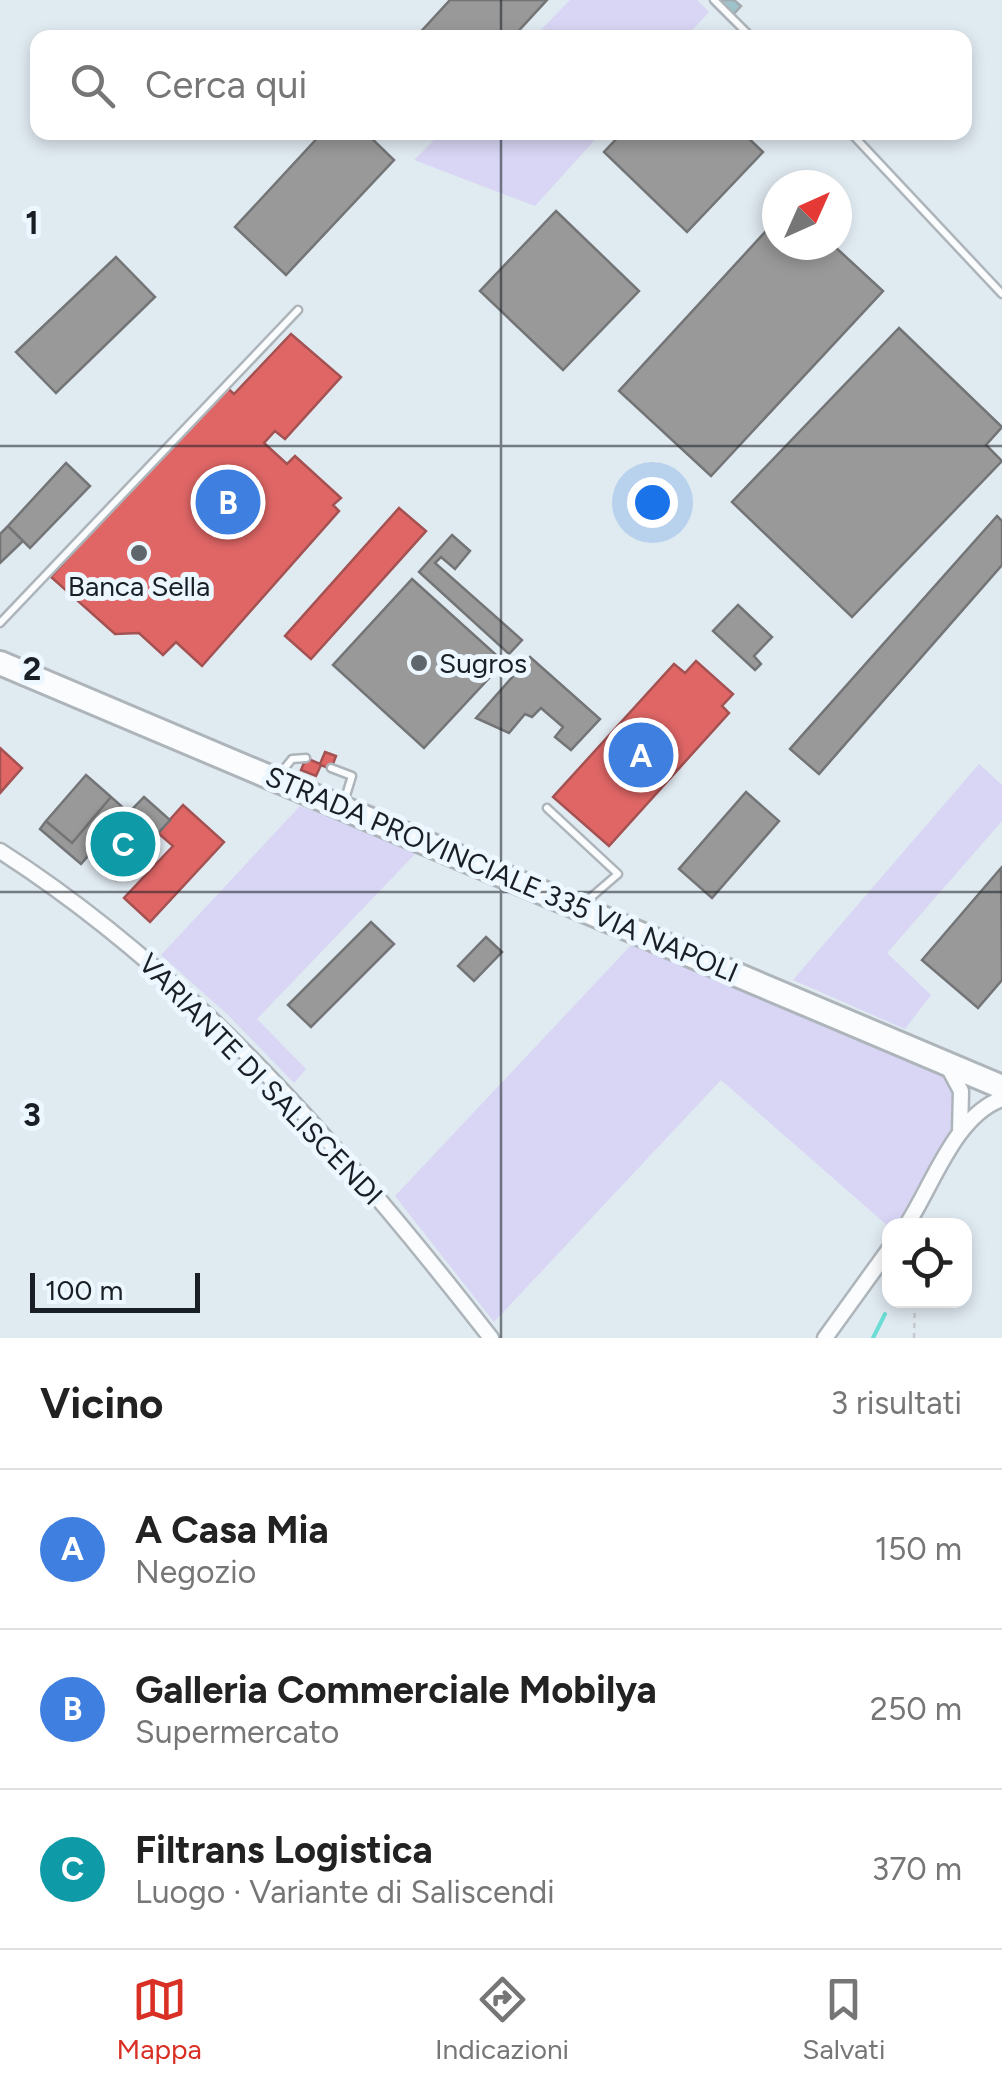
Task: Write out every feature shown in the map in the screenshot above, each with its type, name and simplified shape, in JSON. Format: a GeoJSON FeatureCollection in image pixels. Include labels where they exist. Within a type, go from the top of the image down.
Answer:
{"type":"FeatureCollection","features":[{"type":"Feature","properties":{"kind":"main road","name":"STRADA PROVINCIALE 335 VIA NAPOLI"},"geometry":{"type":"LineString","coordinates":[[0,663],[946,1063],[1000,1082]]}},
{"type":"Feature","properties":{"kind":"street","name":"VARIANTE DI SALISCENDI"},"geometry":{"type":"LineString","coordinates":[[0,851],[152,963],[230,1040],[392,1213],[491,1338]]}},
{"type":"Feature","properties":{"kind":"street"},"geometry":{"type":"LineString","coordinates":[[946,1063],[970,1112]]}},
{"type":"Feature","properties":{"kind":"street"},"geometry":{"type":"LineString","coordinates":[[911,1218],[960,1135],[977,1088],[1000,1082]]}},
{"type":"Feature","properties":{"kind":"street"},"geometry":{"type":"LineString","coordinates":[[826,1338],[882,1259]]}},
{"type":"Feature","properties":{"kind":"lane"},"geometry":{"type":"LineString","coordinates":[[714,0],[744,30]]}},
{"type":"Feature","properties":{"kind":"lane"},"geometry":{"type":"LineString","coordinates":[[858,140],[1002,294]]}},
{"type":"Feature","properties":{"kind":"lane"},"geometry":{"type":"LineString","coordinates":[[0,623],[298,310]]}},
{"type":"Feature","properties":{"kind":"lane"},"geometry":{"type":"LineString","coordinates":[[278,779],[292,759],[306,758]]}},
{"type":"Feature","properties":{"kind":"lane"},"geometry":{"type":"LineString","coordinates":[[331,768],[352,776],[342,806]]}},
{"type":"Feature","properties":{"kind":"lane"},"geometry":{"type":"LineString","coordinates":[[546,808],[618,874],[582,906]]}},
{"type":"Feature","properties":{"kind":"path"},"geometry":{"type":"LineString","coordinates":[[914,1338],[915,1308]]}},
{"type":"Feature","properties":{"kind":"shaded area"},"geometry":{"type":"Polygon","coordinates":[[[570,0],[697,0],[709,12],[692,30],[541,30],[570,0]]]}},
{"type":"Feature","properties":{"kind":"shaded area"},"geometry":{"type":"Polygon","coordinates":[[[433,140],[595,140],[535,206],[414,160],[433,140]]]}},
{"type":"Feature","properties":{"kind":"shaded area"},"geometry":{"type":"Polygon","coordinates":[[[979,764],[1002,785],[1002,821],[887,953],[931,995],[905,1029],[793,980],[979,764]]]}},
{"type":"Feature","properties":{"kind":"shaded area"},"geometry":{"type":"Polygon","coordinates":[[[300,806],[417,852],[257,1019],[306,1069],[294,1083],[228,1015],[161,955],[300,806]]]}},
{"type":"Feature","properties":{"kind":"shaded area"},"geometry":{"type":"Polygon","coordinates":[[[634,942],[942,1071],[957,1107],[950,1135],[920,1191],[900,1218],[882,1221],[721,1080],[494,1322],[395,1196],[634,942]]]}},
{"type":"Feature","properties":{"kind":"building: Negozi"},"geometry":{"type":"Polygon","coordinates":[[[291,334],[341,377],[285,439],[275,431],[264,443],[287,464],[295,456],[341,498],[333,505],[339,511],[202,666],[176,642],[163,655],[139,633],[115,634],[51,577],[223,384],[234,394],[291,334]]]}},
{"type":"Feature","properties":{"kind":"building: Negozi"},"geometry":{"type":"Polygon","coordinates":[[[399,508],[426,531],[311,659],[285,636],[399,508]]]}},
{"type":"Feature","properties":{"kind":"building: Negozi"},"geometry":{"type":"Polygon","coordinates":[[[696,661],[733,694],[722,706],[729,713],[609,846],[553,797],[674,664],[685,673],[696,661]]]}},
{"type":"Feature","properties":{"kind":"building: Negozi"},"geometry":{"type":"Polygon","coordinates":[[[0,748],[22,768],[0,793],[0,748]]]}},
{"type":"Feature","properties":{"kind":"building: Negozi"},"geometry":{"type":"Polygon","coordinates":[[[325,752],[336,756],[331,769],[321,765],[316,776],[301,770],[306,758],[320,764],[325,752]]]}},
{"type":"Feature","properties":{"kind":"building: Negozi"},"geometry":{"type":"Polygon","coordinates":[[[183,805],[224,842],[150,922],[124,898],[173,846],[158,833],[183,805]]]}},
{"type":"Feature","properties":{"kind":"building: Industria"},"geometry":{"type":"Polygon","coordinates":[[[450,0],[547,0],[519,30],[422,30],[450,0]]]}},
{"type":"Feature","properties":{"kind":"building: Industria"},"geometry":{"type":"Polygon","coordinates":[[[316,140],[373,140],[394,160],[286,275],[235,227],[316,140]]]}},
{"type":"Feature","properties":{"kind":"building: Industria"},"geometry":{"type":"Polygon","coordinates":[[[615,140],[750,140],[763,152],[687,232],[604,152],[615,140]]]}},
{"type":"Feature","properties":{"kind":"building: Industria"},"geometry":{"type":"Polygon","coordinates":[[[556,211],[639,291],[563,370],[480,291],[556,211]]]}},
{"type":"Feature","properties":{"kind":"building: Industria"},"geometry":{"type":"Polygon","coordinates":[[[762,235],[762,260],[849,260],[883,291],[711,476],[619,391],[762,235]]]}},
{"type":"Feature","properties":{"kind":"building: Industria"},"geometry":{"type":"Polygon","coordinates":[[[116,257],[155,297],[56,393],[16,352],[116,257]]]}},
{"type":"Feature","properties":{"kind":"building: Industria"},"geometry":{"type":"Polygon","coordinates":[[[899,328],[1002,427],[986,445],[1002,461],[852,617],[732,502],[899,328]]]}},
{"type":"Feature","properties":{"kind":"building: Industria"},"geometry":{"type":"Polygon","coordinates":[[[66,463],[90,486],[30,548],[8,526],[66,463]]]}},
{"type":"Feature","properties":{"kind":"building: Industria"},"geometry":{"type":"Polygon","coordinates":[[[997,516],[1002,521],[1002,565],[819,774],[790,749],[997,516]]]}},
{"type":"Feature","properties":{"kind":"building: Industria"},"geometry":{"type":"Polygon","coordinates":[[[8,526],[23,541],[0,563],[0,534],[8,526]]]}},
{"type":"Feature","properties":{"kind":"building: Industria"},"geometry":{"type":"Polygon","coordinates":[[[452,535],[470,551],[455,569],[441,557],[435,563],[522,640],[509,654],[419,572],[452,535]]]}},
{"type":"Feature","properties":{"kind":"building: Industria","name":"Sugros"},"geometry":{"type":"Polygon","coordinates":[[[412,579],[504,662],[424,748],[333,665],[412,579]]]}},
{"type":"Feature","properties":{"kind":"building: Industria"},"geometry":{"type":"Polygon","coordinates":[[[738,605],[772,637],[754,656],[761,664],[755,670],[713,631],[738,605]]]}},
{"type":"Feature","properties":{"kind":"building: Industria"},"geometry":{"type":"Polygon","coordinates":[[[530,657],[600,719],[571,750],[555,737],[563,727],[541,708],[532,717],[525,714],[509,733],[476,718],[530,657]]]}},
{"type":"Feature","properties":{"kind":"building: Industria"},"geometry":{"type":"Polygon","coordinates":[[[86,775],[111,797],[72,843],[46,821],[86,775]]]}},
{"type":"Feature","properties":{"kind":"building: Industria"},"geometry":{"type":"Polygon","coordinates":[[[746,792],[779,821],[712,898],[679,869],[746,792]]]}},
{"type":"Feature","properties":{"kind":"building: Industria"},"geometry":{"type":"Polygon","coordinates":[[[111,797],[127,811],[81,864],[40,829],[46,821],[72,843],[111,797]]]}},
{"type":"Feature","properties":{"kind":"building: Industria"},"geometry":{"type":"Polygon","coordinates":[[[144,797],[170,820],[116,880],[88,855],[144,797]]]}},
{"type":"Feature","properties":{"kind":"building: Industria"},"geometry":{"type":"Polygon","coordinates":[[[1001,868],[1002,980],[978,1008],[922,960],[1001,868]]]}},
{"type":"Feature","properties":{"kind":"building: Industria"},"geometry":{"type":"Polygon","coordinates":[[[371,922],[394,944],[311,1027],[288,1005],[371,922]]]}},
{"type":"Feature","properties":{"kind":"building: Industria"},"geometry":{"type":"Polygon","coordinates":[[[486,937],[502,952],[474,981],[458,966],[486,937]]]}},
{"type":"Feature","properties":{"kind":"building: Altro"},"geometry":{"type":"Polygon","coordinates":[[[718,0],[734,0],[741,6],[733,15],[718,0]]]}},
{"type":"Feature","properties":{"kind":"waterway"},"geometry":{"type":"LineString","coordinates":[[873,1338],[885,1314]]}},
{"type":"Feature","properties":{"kind":"place","name":"Galleria Commerciale Mobilya"},"geometry":{"type":"Point","coordinates":[228,502]}},
{"type":"Feature","properties":{"kind":"place","name":"Banca Sella"},"geometry":{"type":"Point","coordinates":[139,553]}},
{"type":"Feature","properties":{"kind":"place","name":"Sugros"},"geometry":{"type":"Point","coordinates":[419,663]}},
{"type":"Feature","properties":{"kind":"place","name":"A Casa Mia"},"geometry":{"type":"Point","coordinates":[641,755]}},
{"type":"Feature","properties":{"kind":"place","name":"Filtrans Logistica"},"geometry":{"type":"Point","coordinates":[123,844]}}]}
